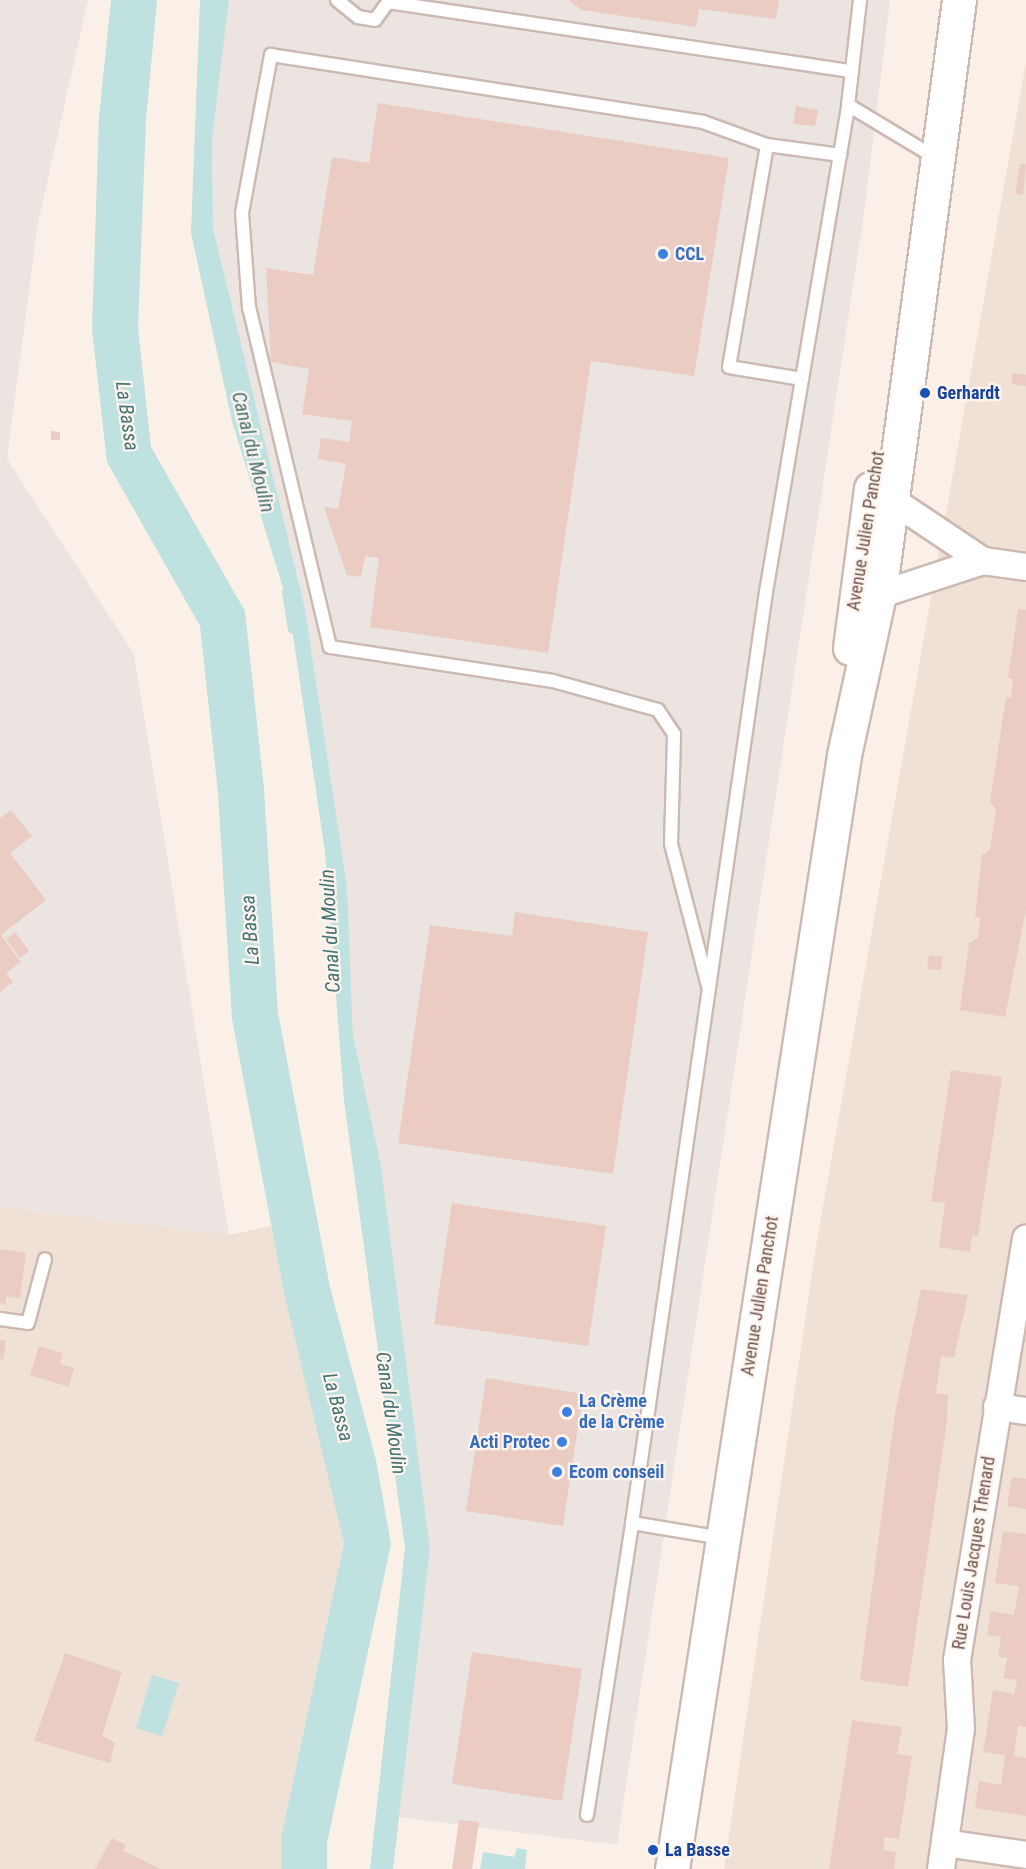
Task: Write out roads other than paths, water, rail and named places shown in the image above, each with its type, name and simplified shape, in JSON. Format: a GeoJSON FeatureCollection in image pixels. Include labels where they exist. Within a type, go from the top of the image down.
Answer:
{"type":"FeatureCollection","features":[{"type":"Feature","properties":{"kind":"main road","name":"Avenue Julien Panchot"},"geometry":{"type":"LineString","coordinates":[[676,1859],[722,1538],[844,754],[879,595],[959,0]]}},
{"type":"Feature","properties":{"kind":"main road","name":"Avenue Julien Panchot"},"geometry":{"type":"LineString","coordinates":[[844,754],[854,597],[874,473],[916,312]]}},
{"type":"Feature","properties":{"kind":"street"},"geometry":{"type":"LineString","coordinates":[[892,500],[983,561],[1026,567]]}},
{"type":"Feature","properties":{"kind":"street"},"geometry":{"type":"LineString","coordinates":[[879,595],[983,561]]}},
{"type":"Feature","properties":{"kind":"street","name":"Rue Louis Jacques Thenard"},"geometry":{"type":"LineString","coordinates":[[941,1869],[961,1729],[957,1660],[1026,1239]]}},
{"type":"Feature","properties":{"kind":"street"},"geometry":{"type":"LineString","coordinates":[[997,1407],[1026,1411]]}},
{"type":"Feature","properties":{"kind":"street"},"geometry":{"type":"LineString","coordinates":[[945,1844],[1026,1855]]}},
{"type":"Feature","properties":{"kind":"lane"},"geometry":{"type":"LineString","coordinates":[[337,0],[358,17],[375,20],[388,1],[852,71]]}},
{"type":"Feature","properties":{"kind":"lane"},"geometry":{"type":"LineString","coordinates":[[587,1815],[632,1523],[708,986],[802,379],[848,105],[860,0]]}},
{"type":"Feature","properties":{"kind":"lane"},"geometry":{"type":"LineString","coordinates":[[708,986],[671,844],[674,734],[658,710],[553,681],[330,647],[249,308],[242,213],[270,55],[703,122],[767,145],[840,155]]}},
{"type":"Feature","properties":{"kind":"lane"},"geometry":{"type":"LineString","coordinates":[[848,105],[938,159]]}},
{"type":"Feature","properties":{"kind":"lane"},"geometry":{"type":"LineString","coordinates":[[767,145],[729,367],[802,379]]}},
{"type":"Feature","properties":{"kind":"lane"},"geometry":{"type":"LineString","coordinates":[[0,1319],[28,1323],[45,1259]]}},
{"type":"Feature","properties":{"kind":"lane"},"geometry":{"type":"LineString","coordinates":[[632,1523],[722,1538]]}},
{"type":"Feature","properties":{"kind":"water","name":"La Bassa"},"geometry":{"type":"Polygon","coordinates":[[[111,0],[157,0],[146,120],[138,328],[151,447],[245,611],[264,789],[278,1013],[330,1287],[376,1460],[391,1544],[327,1843],[327,1869],[281,1869],[281,1838],[344,1543],[285,1297],[232,1019],[218,793],[200,626],[107,462],[92,330],[99,117],[111,0]]]}},
{"type":"Feature","properties":{"kind":"water"},"geometry":{"type":"Polygon","coordinates":[[[200,0],[229,0],[212,140],[213,228],[305,609],[347,886],[353,1035],[381,1166],[430,1549],[393,1869],[370,1869],[405,1548],[344,1100],[325,852],[289,608],[232,421],[191,233],[200,0]]]}},
{"type":"Feature","properties":{"kind":"water"},"geometry":{"type":"Polygon","coordinates":[[[152,1675],[179,1683],[162,1736],[136,1728],[152,1675]]]}},
{"type":"Feature","properties":{"kind":"water"},"geometry":{"type":"Polygon","coordinates":[[[517,1848],[527,1850],[525,1869],[480,1869],[483,1852],[514,1857],[517,1848]]]}},
{"type":"Feature","properties":{"kind":"waterway","name":"Canal du Moulin"},"geometry":{"type":"LineString","coordinates":[[286,592],[292,629]]}},
{"type":"Feature","properties":{"kind":"place","name":"CCL"},"geometry":{"type":"Point","coordinates":[663,254]}},
{"type":"Feature","properties":{"kind":"place","name":"Gerhardt"},"geometry":{"type":"Point","coordinates":[925,393]}},
{"type":"Feature","properties":{"kind":"place","name":"La Crème de la Crème"},"geometry":{"type":"Point","coordinates":[567,1412]}},
{"type":"Feature","properties":{"kind":"place","name":"Acti Protec"},"geometry":{"type":"Point","coordinates":[562,1442]}},
{"type":"Feature","properties":{"kind":"place","name":"Ecom conseil"},"geometry":{"type":"Point","coordinates":[557,1472]}},
{"type":"Feature","properties":{"kind":"place","name":"La Basse"},"geometry":{"type":"Point","coordinates":[653,1850]}}]}
